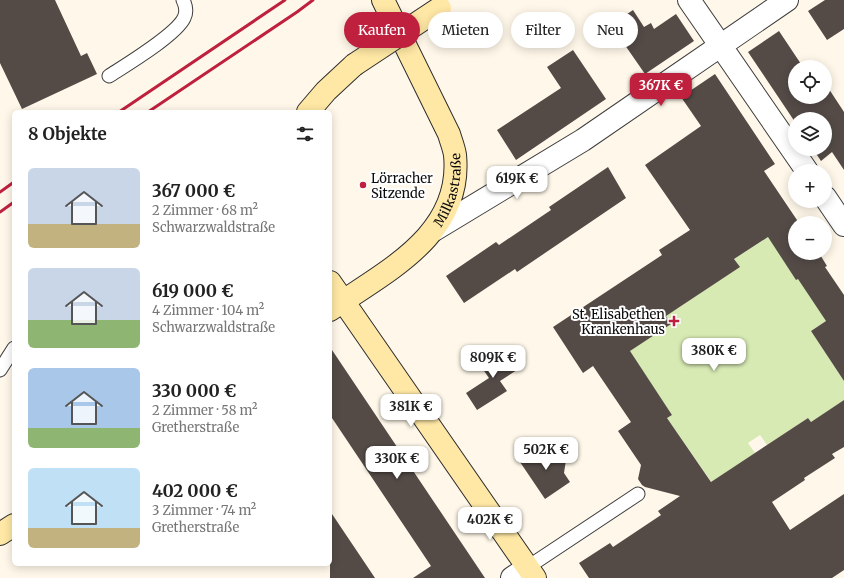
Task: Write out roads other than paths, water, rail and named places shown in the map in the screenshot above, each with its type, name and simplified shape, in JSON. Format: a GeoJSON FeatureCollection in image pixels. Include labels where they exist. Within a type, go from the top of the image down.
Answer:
{"type":"FeatureCollection","features":[{"type":"Feature","properties":{"kind":"main road","name":"Milkastraße"},"geometry":{"type":"LineString","coordinates":[[337,306],[400,263],[423,242],[434,230],[452,197],[455,177],[455,154],[450,134],[383,0]]}},
{"type":"Feature","properties":{"kind":"main road"},"geometry":{"type":"LineString","coordinates":[[310,110],[326,91],[354,65],[446,4]]}},
{"type":"Feature","properties":{"kind":"main road"},"geometry":{"type":"LineString","coordinates":[[332,289],[337,306],[525,574]]}},
{"type":"Feature","properties":{"kind":"main road"},"geometry":{"type":"LineString","coordinates":[[0,534],[12,526]]}},
{"type":"Feature","properties":{"kind":"street"},"geometry":{"type":"LineString","coordinates":[[689,0],[802,164]]}},
{"type":"Feature","properties":{"kind":"street"},"geometry":{"type":"LineString","coordinates":[[434,230],[583,140],[787,0]]}},
{"type":"Feature","properties":{"kind":"street"},"geometry":{"type":"LineString","coordinates":[[832,208],[844,225]]}},
{"type":"Feature","properties":{"kind":"lane"},"geometry":{"type":"LineString","coordinates":[[109,76],[152,48],[176,29],[184,19],[186,8],[184,0]]}},
{"type":"Feature","properties":{"kind":"lane"},"geometry":{"type":"LineString","coordinates":[[0,370],[12,351]]}},
{"type":"Feature","properties":{"kind":"lane"},"geometry":{"type":"LineString","coordinates":[[525,574],[638,494]]}},
{"type":"Feature","properties":{"kind":"railway"},"geometry":{"type":"LineString","coordinates":[[122,110],[285,0]]}},
{"type":"Feature","properties":{"kind":"railway"},"geometry":{"type":"LineString","coordinates":[[151,110],[313,0]]}},
{"type":"Feature","properties":{"kind":"railway"},"geometry":{"type":"LineString","coordinates":[[0,192],[12,183]]}},
{"type":"Feature","properties":{"kind":"railway"},"geometry":{"type":"LineString","coordinates":[[0,212],[12,203]]}},
{"type":"Feature","properties":{"kind":"place","name":"Lörracher Sitzende"},"geometry":{"type":"Point","coordinates":[363,185]}},
{"type":"Feature","properties":{"kind":"place","name":"St. Elisabethen Krankenhaus"},"geometry":{"type":"Point","coordinates":[674,321]}}]}
